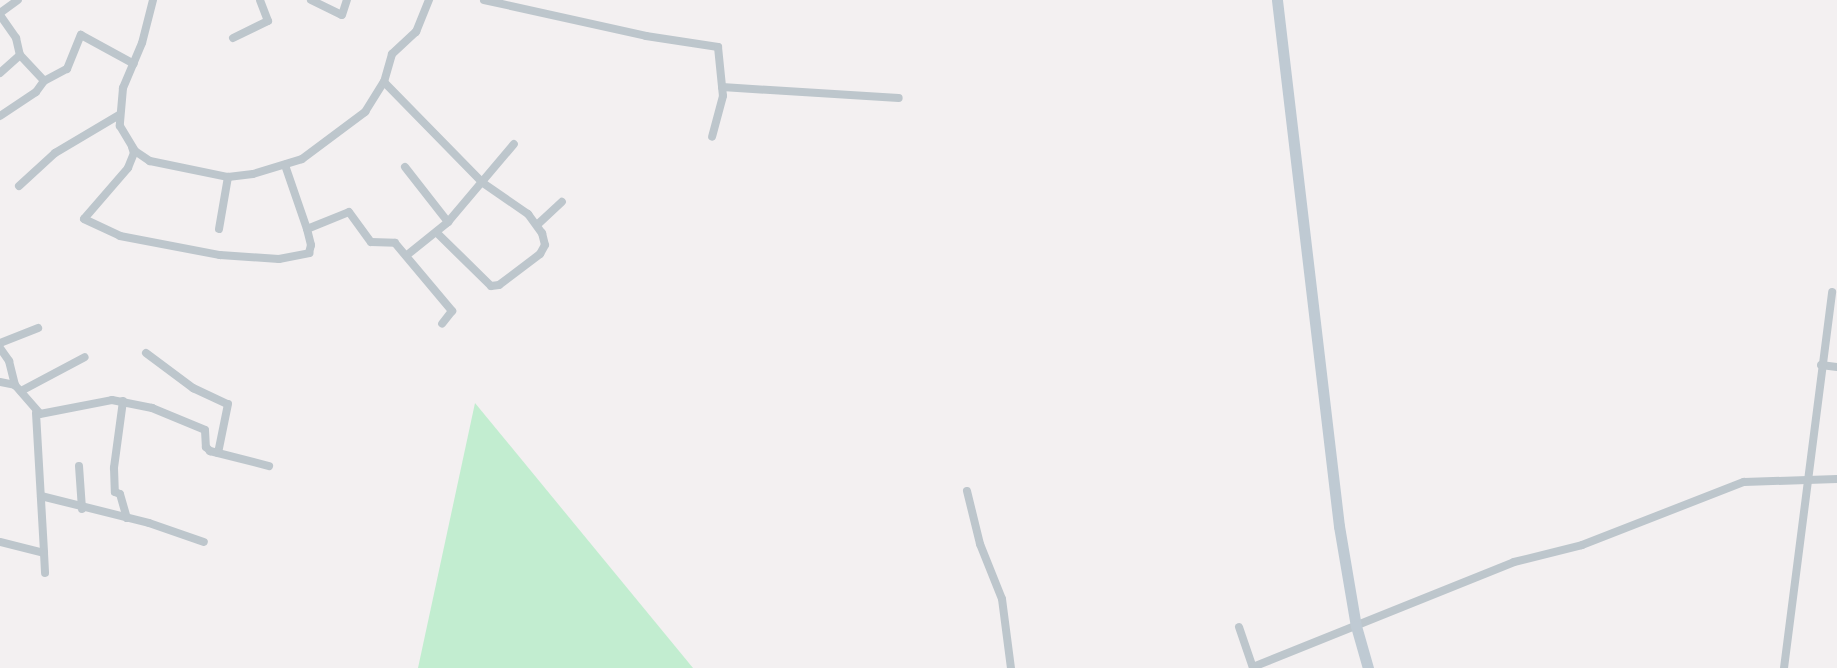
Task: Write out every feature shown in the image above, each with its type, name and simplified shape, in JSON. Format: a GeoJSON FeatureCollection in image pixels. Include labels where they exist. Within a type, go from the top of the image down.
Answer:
{"type":"FeatureCollection","features":[{"type":"Feature","properties":{"kind":"street"},"geometry":{"type":"LineString","coordinates":[[18,0],[0,14],[16,38],[20,55],[44,81]]}},
{"type":"Feature","properties":{"kind":"street"},"geometry":{"type":"LineString","coordinates":[[153,0],[134,64],[123,88],[119,115],[134,153],[128,168],[84,219],[120,236],[220,255],[279,259],[309,253],[311,245],[307,229],[285,165]]}},
{"type":"Feature","properties":{"kind":"street"},"geometry":{"type":"LineString","coordinates":[[233,38],[268,21],[260,0]]}},
{"type":"Feature","properties":{"kind":"street"},"geometry":{"type":"LineString","coordinates":[[311,0],[342,15],[347,0]]}},
{"type":"Feature","properties":{"kind":"street"},"geometry":{"type":"LineString","coordinates":[[132,147],[161,164],[228,177],[285,165],[314,152],[349,121],[365,112],[384,82],[392,54],[416,32],[429,0]]}},
{"type":"Feature","properties":{"kind":"street"},"geometry":{"type":"LineString","coordinates":[[484,0],[646,36],[718,47],[722,87],[712,137]]}},
{"type":"Feature","properties":{"kind":"street"},"geometry":{"type":"LineString","coordinates":[[1277,0],[1318,363],[1356,626],[1368,668]]}},
{"type":"Feature","properties":{"kind":"street"},"geometry":{"type":"LineString","coordinates":[[0,116],[36,92],[44,81],[67,69],[83,34],[134,64]]}},
{"type":"Feature","properties":{"kind":"street"},"geometry":{"type":"LineString","coordinates":[[0,73],[20,55]]}},
{"type":"Feature","properties":{"kind":"street"},"geometry":{"type":"LineString","coordinates":[[384,82],[483,183],[522,209],[537,225],[545,240],[543,250],[495,286],[488,284],[437,233]]}},
{"type":"Feature","properties":{"kind":"street"},"geometry":{"type":"LineString","coordinates":[[722,87],[899,98]]}},
{"type":"Feature","properties":{"kind":"street"},"geometry":{"type":"LineString","coordinates":[[19,186],[55,153],[119,115]]}},
{"type":"Feature","properties":{"kind":"street"},"geometry":{"type":"LineString","coordinates":[[407,255],[418,243],[437,233],[448,222],[514,144]]}},
{"type":"Feature","properties":{"kind":"street"},"geometry":{"type":"LineString","coordinates":[[405,167],[448,222]]}},
{"type":"Feature","properties":{"kind":"street"},"geometry":{"type":"LineString","coordinates":[[219,229],[228,177]]}},
{"type":"Feature","properties":{"kind":"street"},"geometry":{"type":"LineString","coordinates":[[537,225],[562,202]]}},
{"type":"Feature","properties":{"kind":"street"},"geometry":{"type":"LineString","coordinates":[[307,229],[349,212],[371,242],[389,240],[407,255],[452,311],[442,324]]}},
{"type":"Feature","properties":{"kind":"street"},"geometry":{"type":"LineString","coordinates":[[1784,668],[1832,292]]}},
{"type":"Feature","properties":{"kind":"street"},"geometry":{"type":"LineString","coordinates":[[38,328],[0,345],[18,388],[36,413],[45,573]]}},
{"type":"Feature","properties":{"kind":"street"},"geometry":{"type":"LineString","coordinates":[[146,353],[193,388],[228,404],[218,453]]}},
{"type":"Feature","properties":{"kind":"street"},"geometry":{"type":"LineString","coordinates":[[0,382],[18,388],[85,357]]}},
{"type":"Feature","properties":{"kind":"street"},"geometry":{"type":"LineString","coordinates":[[1821,365],[1837,367]]}},
{"type":"Feature","properties":{"kind":"street"},"geometry":{"type":"LineString","coordinates":[[36,413],[104,400],[123,401],[152,408],[205,430],[206,447],[218,453],[269,466]]}},
{"type":"Feature","properties":{"kind":"street"},"geometry":{"type":"LineString","coordinates":[[123,401],[114,468],[115,492],[120,494],[127,518]]}},
{"type":"Feature","properties":{"kind":"street"},"geometry":{"type":"LineString","coordinates":[[79,466],[82,509]]}},
{"type":"Feature","properties":{"kind":"street"},"geometry":{"type":"LineString","coordinates":[[1239,627],[1253,667],[1514,562],[1582,545],[1744,482],[1837,479]]}},
{"type":"Feature","properties":{"kind":"street"},"geometry":{"type":"LineString","coordinates":[[967,491],[980,544],[1002,599],[1011,668]]}},
{"type":"Feature","properties":{"kind":"street"},"geometry":{"type":"LineString","coordinates":[[41,496],[204,542]]}},
{"type":"Feature","properties":{"kind":"street"},"geometry":{"type":"LineString","coordinates":[[0,542],[44,553]]}},
{"type":"Feature","properties":{"kind":"green space"},"geometry":{"type":"Polygon","coordinates":[[[475,403],[693,668],[418,668],[475,403]]]}}]}
